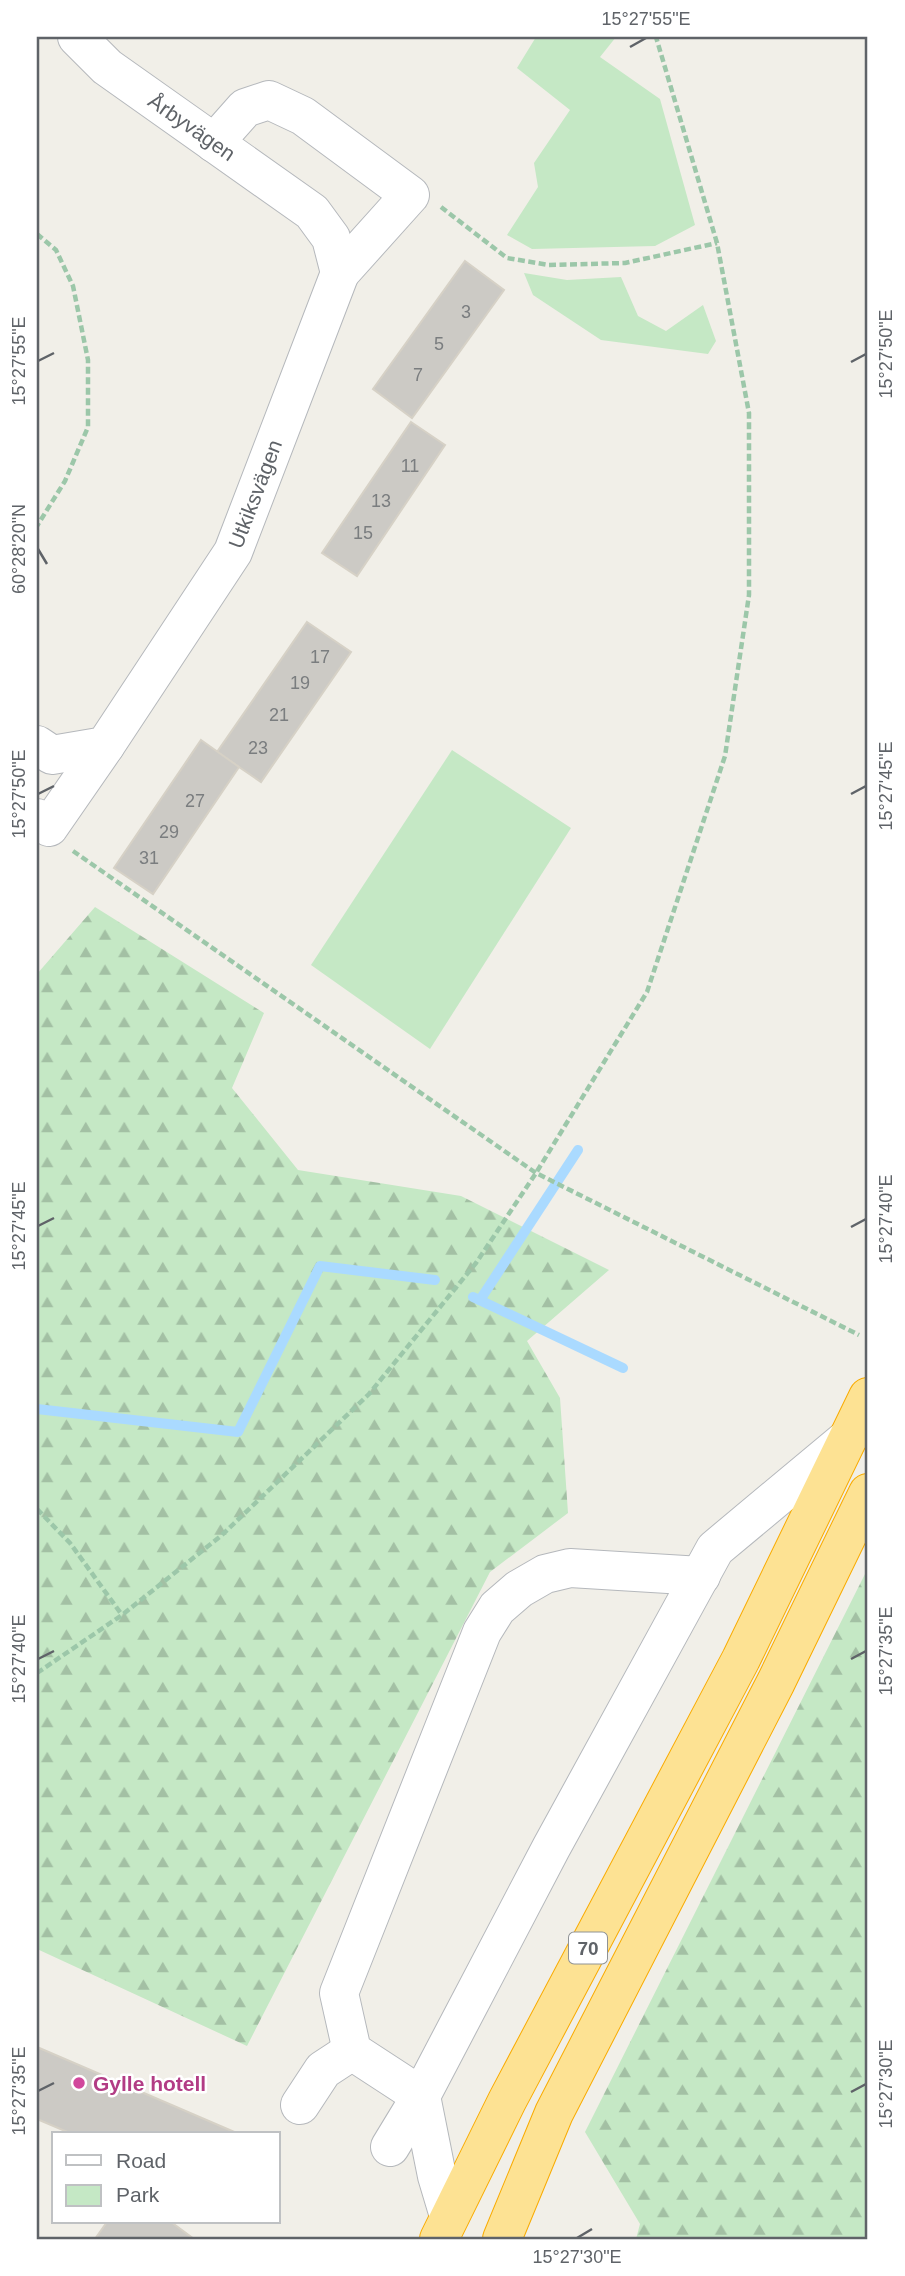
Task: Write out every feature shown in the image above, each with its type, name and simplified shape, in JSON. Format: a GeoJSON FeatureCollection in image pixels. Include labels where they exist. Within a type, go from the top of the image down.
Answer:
{"type":"FeatureCollection","features":[{"type":"Feature","properties":{"kind":"highway","name":"70"},"geometry":{"type":"LineString","coordinates":[[444,2228],[507,2101],[741,1659],[868,1397]]}},
{"type":"Feature","properties":{"kind":"highway","name":"70"},"geometry":{"type":"LineString","coordinates":[[502,2239],[554,2113],[776,1682],[868,1493]]}},
{"type":"Feature","properties":{"kind":"street","name":"Årbyvägen"},"geometry":{"type":"LineString","coordinates":[[77,37],[107,67],[312,212],[331,237],[340,272]]}},
{"type":"Feature","properties":{"kind":"street"},"geometry":{"type":"LineString","coordinates":[[214,143],[245,108],[269,100],[303,116],[410,195],[340,272]]}},
{"type":"Feature","properties":{"kind":"street","name":"Utkiksvägen"},"geometry":{"type":"LineString","coordinates":[[43,822],[105,746],[233,552],[340,272]]}},
{"type":"Feature","properties":{"kind":"street"},"geometry":{"type":"LineString","coordinates":[[44,750],[105,746]]}},
{"type":"Feature","properties":{"kind":"street"},"geometry":{"type":"LineString","coordinates":[[390,2147],[421,2096],[551,1848],[715,1549],[848,1438]]}},
{"type":"Feature","properties":{"kind":"street"},"geometry":{"type":"LineString","coordinates":[[444,2228],[421,2096],[352,2052],[339,1993],[482,1632],[497,1608],[519,1589],[545,1574],[570,1568],[701,1576]]}},
{"type":"Feature","properties":{"kind":"street"},"geometry":{"type":"LineString","coordinates":[[300,2105],[323,2070],[352,2052]]}},
{"type":"Feature","properties":{"kind":"path"},"geometry":{"type":"LineString","coordinates":[[37,1673],[122,1615],[222,1535],[369,1394],[476,1263],[536,1172],[647,992],[725,756],[749,595],[749,413],[717,243],[656,37]]}},
{"type":"Feature","properties":{"kind":"path"},"geometry":{"type":"LineString","coordinates":[[410,195],[428,198],[507,258],[549,265],[625,263],[717,243]]}},
{"type":"Feature","properties":{"kind":"path"},"geometry":{"type":"LineString","coordinates":[[37,234],[56,250],[73,286],[88,360],[88,427],[65,481],[37,526]]}},
{"type":"Feature","properties":{"kind":"path"},"geometry":{"type":"LineString","coordinates":[[43,822],[63,844],[536,1172],[859,1335]]}},
{"type":"Feature","properties":{"kind":"path"},"geometry":{"type":"LineString","coordinates":[[37,1509],[70,1542],[122,1615]]}},
{"type":"Feature","properties":{"kind":"green space"},"geometry":{"type":"Polygon","coordinates":[[[536,37],[616,37],[600,57],[660,99],[695,225],[655,246],[532,249],[507,235],[538,187],[534,163],[570,110],[517,68],[536,37]]]}},
{"type":"Feature","properties":{"kind":"green space"},"geometry":{"type":"Polygon","coordinates":[[[524,273],[567,280],[621,277],[638,316],[666,331],[703,305],[716,341],[708,354],[601,340],[533,295],[524,273]]]}},
{"type":"Feature","properties":{"kind":"green space"},"geometry":{"type":"Polygon","coordinates":[[[452,750],[571,828],[430,1049],[311,965],[452,750]]]}},
{"type":"Feature","properties":{"kind":"green space"},"geometry":{"type":"Polygon","coordinates":[[[95,907],[264,1013],[232,1088],[298,1170],[461,1196],[609,1270],[527,1341],[560,1398],[568,1513],[490,1572],[247,2046],[37,1949],[37,974],[95,907]]]}},
{"type":"Feature","properties":{"kind":"green space"},"geometry":{"type":"Polygon","coordinates":[[[868,1568],[868,2239],[636,2239],[640,2224],[585,2132],[868,1568]]]}},
{"type":"Feature","properties":{"kind":"building"},"geometry":{"type":"Polygon","coordinates":[[[465,261],[504,290],[412,418],[373,389],[465,261]]]}},
{"type":"Feature","properties":{"kind":"building"},"geometry":{"type":"Polygon","coordinates":[[[411,422],[445,445],[357,576],[322,553],[411,422]]]}},
{"type":"Feature","properties":{"kind":"building"},"geometry":{"type":"Polygon","coordinates":[[[307,622],[351,652],[261,782],[217,752],[307,622]]]}},
{"type":"Feature","properties":{"kind":"building"},"geometry":{"type":"Polygon","coordinates":[[[201,740],[239,767],[153,894],[114,868],[201,740]]]}},
{"type":"Feature","properties":{"kind":"building","name":"Gylle hotell"},"geometry":{"type":"Polygon","coordinates":[[[37,2047],[234,2132],[67,2132],[37,2119],[37,2047]]]}},
{"type":"Feature","properties":{"kind":"building"},"geometry":{"type":"Polygon","coordinates":[[[106,2224],[174,2224],[194,2239],[95,2239],[106,2224]]]}},
{"type":"Feature","properties":{"kind":"waterway"},"geometry":{"type":"LineString","coordinates":[[480,1300],[578,1150]]}},
{"type":"Feature","properties":{"kind":"waterway"},"geometry":{"type":"LineString","coordinates":[[37,1409],[238,1432],[320,1266],[435,1280]]}},
{"type":"Feature","properties":{"kind":"waterway"},"geometry":{"type":"LineString","coordinates":[[473,1297],[623,1368]]}},
{"type":"Feature","properties":{"kind":"place","name":"Gylle hotell"},"geometry":{"type":"Point","coordinates":[79,2083]}}]}
